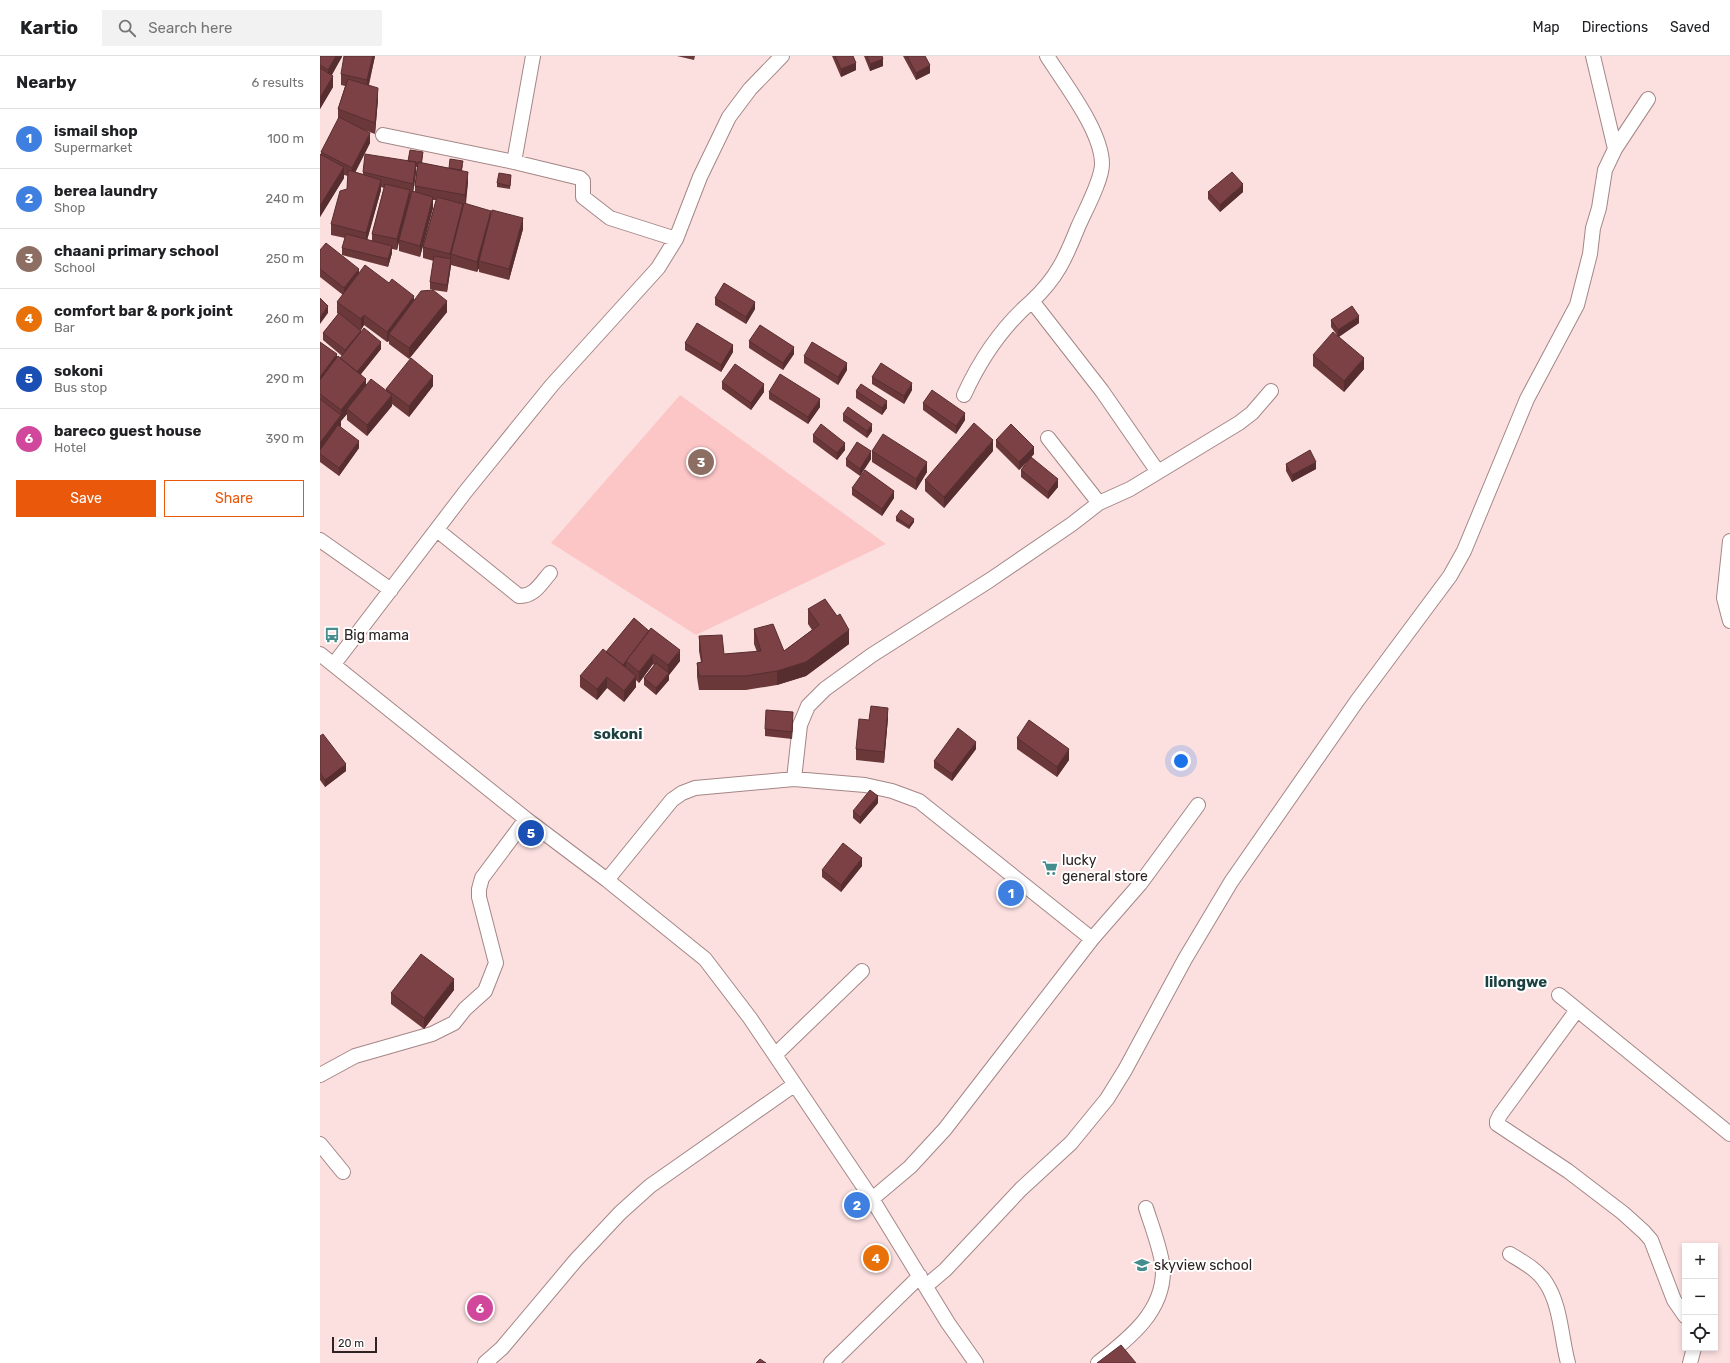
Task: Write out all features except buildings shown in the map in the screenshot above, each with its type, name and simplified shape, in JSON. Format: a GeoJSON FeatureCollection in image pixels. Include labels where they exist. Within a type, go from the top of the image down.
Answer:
{"type":"FeatureCollection","features":[{"type":"Feature","properties":{"kind":"street"},"geometry":{"type":"LineString","coordinates":[[514,162],[533,56]]}},
{"type":"Feature","properties":{"kind":"street"},"geometry":{"type":"LineString","coordinates":[[334,664],[466,492],[552,385],[658,268],[676,239],[700,177],[729,117],[750,89],[782,56]]}},
{"type":"Feature","properties":{"kind":"street"},"geometry":{"type":"LineString","coordinates":[[964,395],[979,366],[1012,321],[1046,288],[1059,271],[1096,184],[1102,164],[1095,134],[1047,56]]}},
{"type":"Feature","properties":{"kind":"street"},"geometry":{"type":"LineString","coordinates":[[1593,56],[1615,149]]}},
{"type":"Feature","properties":{"kind":"street"},"geometry":{"type":"LineString","coordinates":[[831,1363],[923,1281],[946,1270],[1021,1189],[1070,1143],[1107,1099],[1125,1070],[1185,959],[1230,882],[1357,701],[1450,576],[1464,551],[1527,399],[1577,305],[1590,254],[1593,228],[1599,208],[1605,170],[1615,149],[1648,99]]}},
{"type":"Feature","properties":{"kind":"street"},"geometry":{"type":"LineString","coordinates":[[383,135],[514,162],[580,178],[583,181],[583,197],[610,218],[676,239]]}},
{"type":"Feature","properties":{"kind":"street"},"geometry":{"type":"LineString","coordinates":[[1032,301],[1102,391],[1158,472]]}},
{"type":"Feature","properties":{"kind":"street"},"geometry":{"type":"LineString","coordinates":[[794,779],[800,725],[808,706],[825,689],[872,655],[990,580],[1047,541],[1098,503],[1130,489],[1239,424],[1271,391]]}},
{"type":"Feature","properties":{"kind":"street"},"geometry":{"type":"LineString","coordinates":[[1048,438],[1098,503]]}},
{"type":"Feature","properties":{"kind":"street"},"geometry":{"type":"LineString","coordinates":[[437,530],[519,596],[532,594],[550,572]]}},
{"type":"Feature","properties":{"kind":"street"},"geometry":{"type":"LineString","coordinates":[[320,540],[391,590]]}},
{"type":"Feature","properties":{"kind":"street"},"geometry":{"type":"LineString","coordinates":[[1730,541],[1724,598],[1730,621]]}},
{"type":"Feature","properties":{"kind":"street"},"geometry":{"type":"LineString","coordinates":[[320,654],[526,819],[607,880],[705,959],[750,1018],[872,1199],[948,1323],[976,1363]]}},
{"type":"Feature","properties":{"kind":"street"},"geometry":{"type":"LineString","coordinates":[[607,880],[672,800],[682,793],[695,788],[794,779],[865,785],[892,791],[919,801],[1092,939]]}},
{"type":"Feature","properties":{"kind":"street"},"geometry":{"type":"LineString","coordinates":[[872,1199],[910,1167],[945,1129],[1092,939],[1140,884],[1198,805]]}},
{"type":"Feature","properties":{"kind":"street"},"geometry":{"type":"LineString","coordinates":[[320,1075],[355,1056],[432,1034],[454,1023],[465,1009],[485,991],[496,963],[485,922],[479,889],[482,878],[526,819]]}},
{"type":"Feature","properties":{"kind":"street"},"geometry":{"type":"LineString","coordinates":[[775,1055],[862,971]]}},
{"type":"Feature","properties":{"kind":"street"},"geometry":{"type":"LineString","coordinates":[[1559,995],[1730,1134]]}},
{"type":"Feature","properties":{"kind":"street"},"geometry":{"type":"LineString","coordinates":[[1577,1010],[1500,1115],[1496,1121],[1497,1124],[1568,1171],[1623,1213],[1644,1232],[1651,1240],[1674,1300],[1684,1315]]}},
{"type":"Feature","properties":{"kind":"street"},"geometry":{"type":"LineString","coordinates":[[485,1363],[502,1348],[576,1260],[620,1213],[650,1186],[794,1085]]}},
{"type":"Feature","properties":{"kind":"street"},"geometry":{"type":"LineString","coordinates":[[320,1144],[343,1172]]}},
{"type":"Feature","properties":{"kind":"street"},"geometry":{"type":"LineString","coordinates":[[1098,1363],[1134,1334],[1149,1315],[1161,1287],[1163,1270],[1146,1208]]}},
{"type":"Feature","properties":{"kind":"street"},"geometry":{"type":"LineString","coordinates":[[1510,1254],[1529,1266],[1546,1282],[1555,1299],[1568,1363]]}},
{"type":"Feature","properties":{"kind":"street"},"geometry":{"type":"LineString","coordinates":[[1690,1363],[1693,1351]]}},
{"type":"Feature","properties":{"kind":"shaded area"},"geometry":{"type":"Polygon","coordinates":[[[680,395],[886,544],[696,635],[551,543],[680,395]]]}},
{"type":"Feature","properties":{"kind":"place","name":"chaani primary school"},"geometry":{"type":"Point","coordinates":[701,462]}},
{"type":"Feature","properties":{"kind":"place","name":"Big mama"},"geometry":{"type":"Point","coordinates":[332,635]}},
{"type":"Feature","properties":{"kind":"place","name":"sokoni"},"geometry":{"type":"Point","coordinates":[531,833]}},
{"type":"Feature","properties":{"kind":"place","name":"lucky general store"},"geometry":{"type":"Point","coordinates":[1050,868]}},
{"type":"Feature","properties":{"kind":"place","name":"ismail shop"},"geometry":{"type":"Point","coordinates":[1011,893]}},
{"type":"Feature","properties":{"kind":"place","name":"berea laundry"},"geometry":{"type":"Point","coordinates":[857,1205]}},
{"type":"Feature","properties":{"kind":"place","name":"comfort bar & pork joint"},"geometry":{"type":"Point","coordinates":[876,1258]}},
{"type":"Feature","properties":{"kind":"place","name":"skyview school"},"geometry":{"type":"Point","coordinates":[1142,1265]}},
{"type":"Feature","properties":{"kind":"place","name":"bareco guest house"},"geometry":{"type":"Point","coordinates":[480,1308]}},
{"type":"Feature","properties":{"kind":"district","name":"sokoni"},"geometry":{"type":"Point","coordinates":[618,734]}},
{"type":"Feature","properties":{"kind":"district","name":"lilongwe"},"geometry":{"type":"Point","coordinates":[1516,982]}}]}
